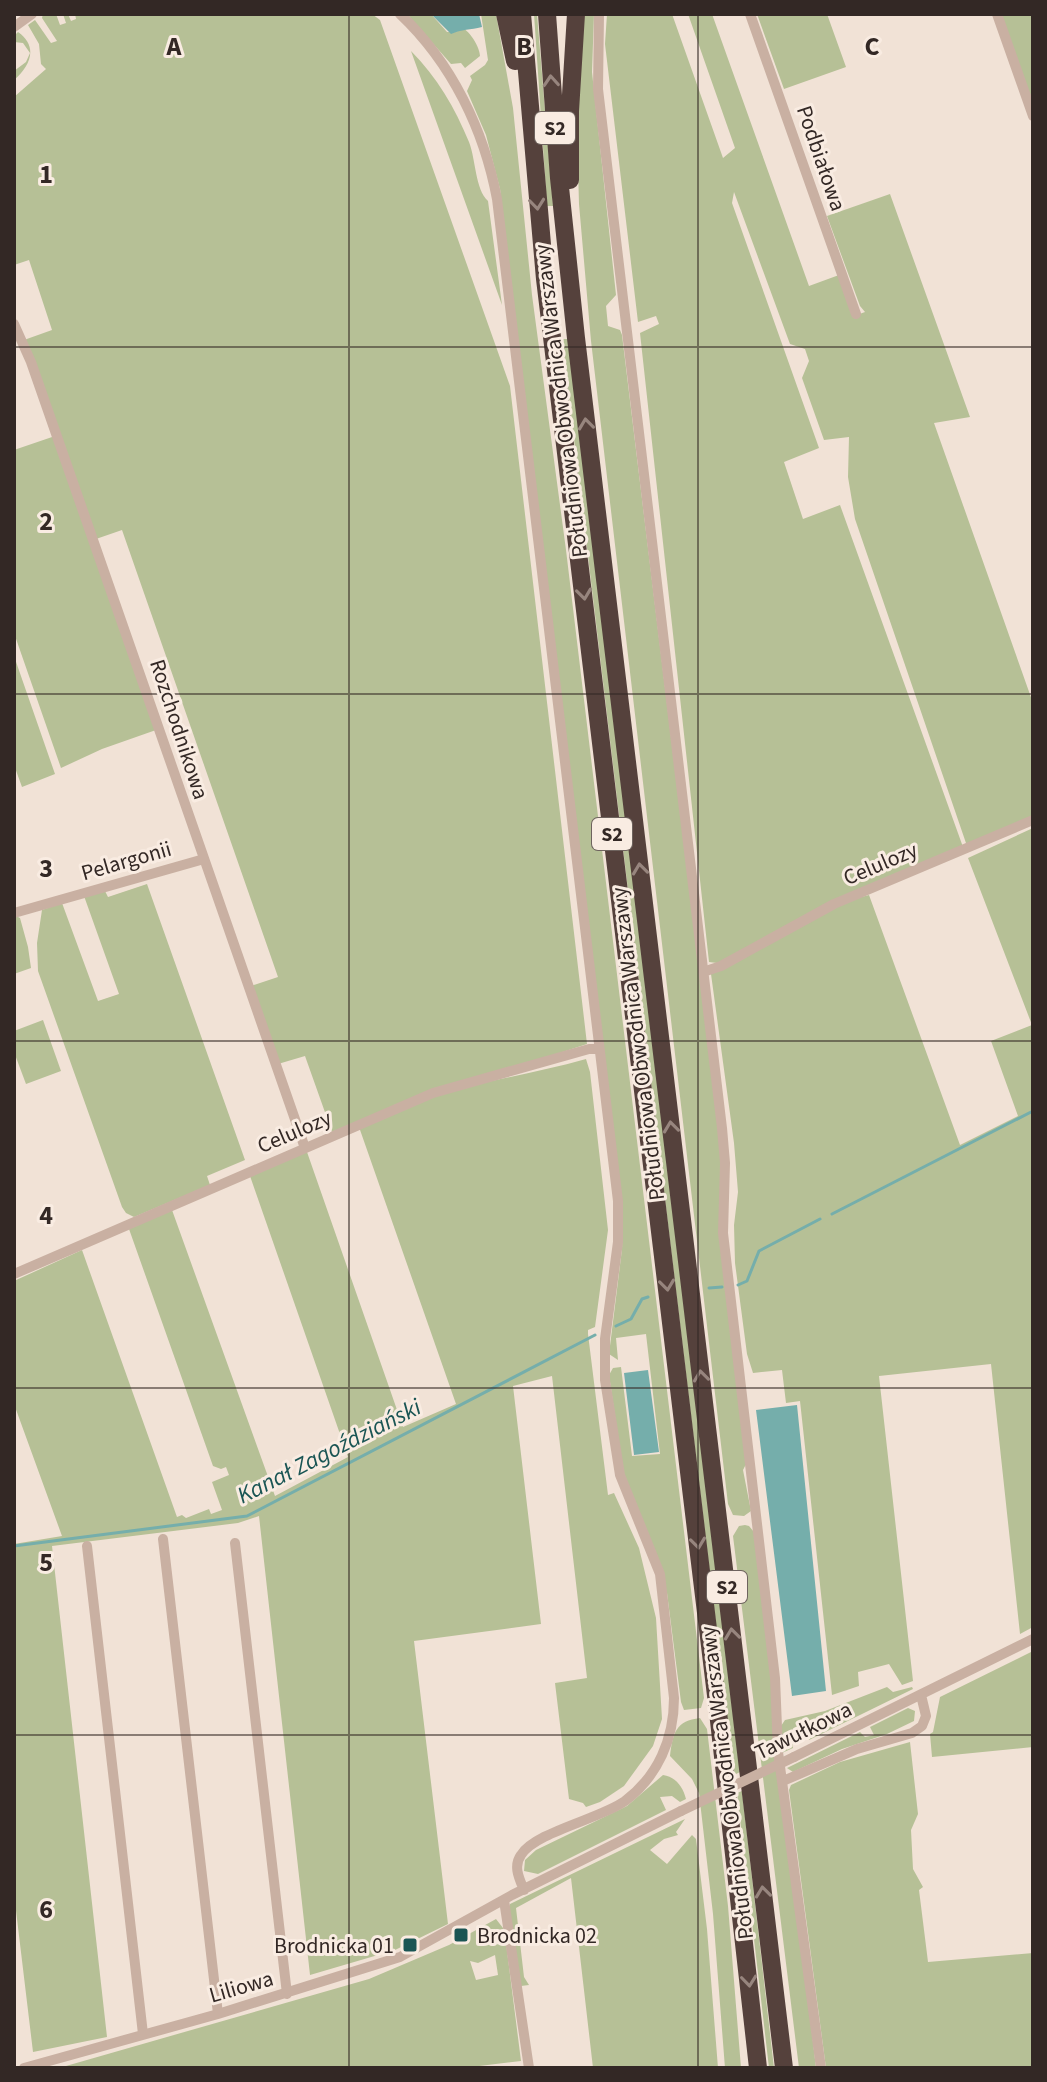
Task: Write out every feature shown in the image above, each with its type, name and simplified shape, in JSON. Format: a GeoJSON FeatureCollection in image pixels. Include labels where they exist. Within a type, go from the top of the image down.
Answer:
{"type":"FeatureCollection","features":[{"type":"Feature","properties":{"kind":"highway"},"geometry":{"type":"LineString","coordinates":[[505,14],[530,126]]}},
{"type":"Feature","properties":{"kind":"highway","name":"Południowa Obwodnica Warszawy"},"geometry":{"type":"LineString","coordinates":[[522,14],[545,279],[758,2068]]}},
{"type":"Feature","properties":{"kind":"highway","name":"Południowa Obwodnica Warszawy"},"geometry":{"type":"LineString","coordinates":[[547,14],[565,243],[784,2068]]}},
{"type":"Feature","properties":{"kind":"highway"},"geometry":{"type":"LineString","coordinates":[[565,243],[576,14]]}},
{"type":"Feature","properties":{"kind":"street"},"geometry":{"type":"LineString","coordinates":[[14,27],[32,14]]}},
{"type":"Feature","properties":{"kind":"street"},"geometry":{"type":"LineString","coordinates":[[400,14],[441,61],[460,93],[481,139],[497,199],[619,1223],[605,1339],[605,1380],[620,1475],[651,1548],[664,1594],[675,1716],[660,1761],[644,1784],[606,1813],[554,1833],[522,1852],[517,1873],[524,1890]]}},
{"type":"Feature","properties":{"kind":"street"},"geometry":{"type":"LineString","coordinates":[[599,14],[598,89],[725,1163],[725,1248],[775,1678],[777,1737],[821,2068]]}},
{"type":"Feature","properties":{"kind":"street","name":"Podbiałowa"},"geometry":{"type":"LineString","coordinates":[[750,14],[856,314]]}},
{"type":"Feature","properties":{"kind":"street"},"geometry":{"type":"LineString","coordinates":[[997,14],[1033,116]]}},
{"type":"Feature","properties":{"kind":"street","name":"Rozchodnikowa"},"geometry":{"type":"LineString","coordinates":[[14,324],[74,482],[305,1148]]}},
{"type":"Feature","properties":{"kind":"street","name":"Celulozy"},"geometry":{"type":"LineString","coordinates":[[703,972],[721,966],[834,904],[1033,820]]}},
{"type":"Feature","properties":{"kind":"street","name":"Pelargonii"},"geometry":{"type":"LineString","coordinates":[[14,913],[204,859]]}},
{"type":"Feature","properties":{"kind":"street","name":"Celulozy"},"geometry":{"type":"LineString","coordinates":[[14,1274],[433,1093],[598,1049]]}},
{"type":"Feature","properties":{"kind":"street"},"geometry":{"type":"LineString","coordinates":[[163,1539],[218,2014]]}},
{"type":"Feature","properties":{"kind":"street"},"geometry":{"type":"LineString","coordinates":[[235,1543],[287,1994]]}},
{"type":"Feature","properties":{"kind":"street"},"geometry":{"type":"LineString","coordinates":[[87,1546],[143,2034]]}},
{"type":"Feature","properties":{"kind":"street","name":"Tawułkowa"},"geometry":{"type":"LineString","coordinates":[[504,1900],[1033,1639]]}},
{"type":"Feature","properties":{"kind":"street"},"geometry":{"type":"LineString","coordinates":[[783,1781],[857,1749],[912,1733],[922,1726],[926,1716],[921,1695]]}},
{"type":"Feature","properties":{"kind":"street"},"geometry":{"type":"LineString","coordinates":[[504,1900],[529,2068]]}},
{"type":"Feature","properties":{"kind":"street","name":"Liliowa"},"geometry":{"type":"LineString","coordinates":[[24,2068],[287,1994],[400,1957],[504,1900]]}},
{"type":"Feature","properties":{"kind":"green space"},"geometry":{"type":"Polygon","coordinates":[[[43,14],[56,14],[60,25],[66,23],[63,14],[68,14],[71,21],[76,19],[75,14],[372,14],[380,20],[510,386],[587,1044],[429,1091],[332,1132],[305,1056],[278,1064],[251,986],[278,977],[122,530],[96,539],[24,340],[52,330],[29,260],[14,265],[14,97],[46,69],[41,64],[39,44],[28,25],[35,20],[51,43],[57,41],[42,18],[43,14]]]}},
{"type":"Feature","properties":{"kind":"green space"},"geometry":{"type":"Polygon","coordinates":[[[407,14],[431,14],[447,32],[464,29],[475,41],[480,56],[465,68],[461,63],[451,64],[407,14]]]}},
{"type":"Feature","properties":{"kind":"green space"},"geometry":{"type":"Polygon","coordinates":[[[481,14],[496,14],[513,108],[532,295],[566,550],[704,1698],[701,1708],[684,1710],[681,1702],[667,1593],[623,1471],[609,1375],[613,1368],[621,1367],[632,1456],[660,1454],[646,1334],[616,1338],[618,1360],[609,1354],[622,1249],[623,1209],[500,189],[486,135],[467,91],[472,80],[470,76],[488,60],[481,14]]]}},
{"type":"Feature","properties":{"kind":"green space"},"geometry":{"type":"Polygon","coordinates":[[[534,14],[537,14],[553,206],[547,206],[534,14]]]}},
{"type":"Feature","properties":{"kind":"green space"},"geometry":{"type":"Polygon","coordinates":[[[584,14],[594,14],[592,72],[616,295],[606,306],[608,326],[620,330],[622,335],[723,1163],[722,1192],[746,1464],[743,1470],[751,1511],[744,1516],[733,1515],[728,1504],[591,341],[579,204],[577,132],[584,14]]]}},
{"type":"Feature","properties":{"kind":"green space"},"geometry":{"type":"Polygon","coordinates":[[[607,14],[672,14],[723,158],[735,148],[688,14],[712,14],[809,286],[839,275],[854,316],[865,312],[860,306],[827,216],[890,194],[970,417],[934,423],[1033,703],[1033,816],[967,846],[855,519],[848,477],[849,437],[824,440],[802,378],[809,361],[805,349],[790,344],[734,192],[732,203],[819,448],[784,462],[803,519],[840,505],[963,847],[717,963],[709,962],[640,333],[659,324],[656,316],[638,322],[605,44],[607,14]]]}},
{"type":"Feature","properties":{"kind":"green space"},"geometry":{"type":"Polygon","coordinates":[[[757,14],[827,14],[846,67],[784,89],[757,14]]]}},
{"type":"Feature","properties":{"kind":"green space"},"geometry":{"type":"Polygon","coordinates":[[[1001,14],[1033,14],[1033,106],[1001,14]]]}},
{"type":"Feature","properties":{"kind":"green space"},"geometry":{"type":"Polygon","coordinates":[[[18,32],[25,38],[30,53],[23,43],[14,42],[18,32]]]}},
{"type":"Feature","properties":{"kind":"green space"},"geometry":{"type":"Polygon","coordinates":[[[411,51],[444,94],[469,142],[478,182],[488,201],[502,305],[411,51]]]}},
{"type":"Feature","properties":{"kind":"green space"},"geometry":{"type":"Polygon","coordinates":[[[30,53],[28,63],[14,80],[14,71],[26,62],[30,53]]]}},
{"type":"Feature","properties":{"kind":"green space"},"geometry":{"type":"Polygon","coordinates":[[[562,339],[568,339],[740,1772],[734,1775],[562,339]]]}},
{"type":"Feature","properties":{"kind":"green space"},"geometry":{"type":"Polygon","coordinates":[[[55,436],[156,730],[102,749],[61,768],[14,633],[14,450],[55,436]]]}},
{"type":"Feature","properties":{"kind":"green space"},"geometry":{"type":"Polygon","coordinates":[[[14,656],[55,774],[22,787],[14,765],[14,656]]]}},
{"type":"Feature","properties":{"kind":"green space"},"geometry":{"type":"Polygon","coordinates":[[[1033,828],[1033,1627],[1020,1634],[991,1364],[879,1376],[913,1681],[902,1685],[889,1664],[858,1672],[859,1686],[832,1695],[800,1401],[786,1403],[782,1370],[753,1373],[747,1354],[735,1263],[734,1225],[738,1192],[734,1143],[711,974],[850,900],[869,895],[960,1145],[1018,1116],[991,1041],[1032,1025],[968,858],[1033,828]]]}},
{"type":"Feature","properties":{"kind":"green space"},"geometry":{"type":"Polygon","coordinates":[[[147,884],[245,1160],[207,1176],[210,1185],[134,1217],[122,1207],[38,971],[37,943],[42,910],[62,903],[98,1001],[119,994],[84,896],[105,891],[108,897],[147,884]]]}},
{"type":"Feature","properties":{"kind":"green space"},"geometry":{"type":"Polygon","coordinates":[[[14,915],[20,918],[31,968],[14,974],[14,915]]]}},
{"type":"Feature","properties":{"kind":"green space"},"geometry":{"type":"Polygon","coordinates":[[[43,1020],[61,1071],[26,1084],[14,1052],[14,1031],[43,1020]]]}},
{"type":"Feature","properties":{"kind":"green space"},"geometry":{"type":"Polygon","coordinates":[[[586,1059],[608,1230],[595,1327],[588,1330],[588,1334],[608,1495],[614,1493],[639,1548],[656,1618],[662,1719],[653,1746],[624,1786],[600,1802],[586,1807],[569,1799],[555,1683],[587,1678],[552,1376],[513,1386],[541,1624],[414,1641],[448,1924],[395,1950],[310,1975],[259,1516],[238,1523],[52,1546],[107,2037],[33,2052],[14,1894],[14,1544],[62,1536],[14,1404],[14,1281],[82,1250],[177,1517],[182,1515],[186,1518],[209,1509],[211,1514],[222,1510],[212,1482],[229,1475],[226,1467],[213,1466],[129,1229],[172,1210],[275,1496],[348,1457],[250,1176],[307,1152],[403,1427],[456,1404],[359,1127],[445,1093],[586,1059]]]}},
{"type":"Feature","properties":{"kind":"green space"},"geometry":{"type":"Polygon","coordinates":[[[745,1525],[754,1532],[816,2068],[799,2068],[733,1536],[739,1526],[745,1525]]]}},
{"type":"Feature","properties":{"kind":"green space"},"geometry":{"type":"Polygon","coordinates":[[[1033,1651],[1033,1747],[932,1757],[930,1734],[940,1697],[1033,1651]]]}},
{"type":"Feature","properties":{"kind":"green space"},"geometry":{"type":"Polygon","coordinates":[[[887,1687],[893,1692],[913,1689],[809,1740],[801,1726],[792,1736],[793,1748],[782,1753],[781,1726],[785,1720],[825,1711],[887,1687]]]}},
{"type":"Feature","properties":{"kind":"green space"},"geometry":{"type":"Polygon","coordinates":[[[908,1708],[915,1711],[914,1721],[793,1772],[787,1768],[860,1732],[865,1737],[874,1735],[870,1727],[908,1708]]]}},
{"type":"Feature","properties":{"kind":"green space"},"geometry":{"type":"Polygon","coordinates":[[[700,1718],[707,1729],[728,1906],[741,2068],[725,2068],[713,1914],[699,1793],[692,1779],[670,1756],[677,1729],[686,1722],[700,1718]]]}},
{"type":"Feature","properties":{"kind":"green space"},"geometry":{"type":"Polygon","coordinates":[[[910,1742],[918,1814],[911,1830],[913,1869],[923,1887],[919,1890],[928,1962],[1033,1953],[1033,2068],[826,2068],[789,1790],[791,1785],[840,1762],[910,1742]]]}},
{"type":"Feature","properties":{"kind":"green space"},"geometry":{"type":"Polygon","coordinates":[[[663,1775],[678,1783],[686,1799],[680,1802],[672,1796],[660,1797],[666,1810],[538,1874],[524,1871],[525,1860],[536,1850],[627,1806],[663,1775]]]}},
{"type":"Feature","properties":{"kind":"green space"},"geometry":{"type":"Polygon","coordinates":[[[742,1791],[774,2068],[769,2068],[737,1793],[742,1791]]]}},
{"type":"Feature","properties":{"kind":"green space"},"geometry":{"type":"Polygon","coordinates":[[[685,1819],[676,1832],[678,1835],[664,1839],[650,1850],[667,1864],[692,1835],[696,1839],[718,2068],[593,2068],[571,1878],[516,1908],[524,1977],[529,1985],[521,1986],[510,1904],[685,1819]]]}},
{"type":"Feature","properties":{"kind":"green space"},"geometry":{"type":"Polygon","coordinates":[[[496,1919],[503,1928],[505,1940],[493,1942],[493,1945],[506,1943],[521,2061],[463,2068],[59,2068],[369,1979],[449,1945],[496,1919]],[[495,1955],[478,1963],[470,1961],[476,1980],[498,1975],[495,1955]]]}},
{"type":"Feature","properties":{"kind":"water"},"geometry":{"type":"Polygon","coordinates":[[[431,14],[479,14],[482,27],[451,34],[431,14]]]}},
{"type":"Feature","properties":{"kind":"water"},"geometry":{"type":"Polygon","coordinates":[[[648,1370],[659,1452],[634,1455],[624,1373],[648,1370]]]}},
{"type":"Feature","properties":{"kind":"water"},"geometry":{"type":"Polygon","coordinates":[[[797,1405],[826,1691],[792,1696],[756,1410],[797,1405]]]}},
{"type":"Feature","properties":{"kind":"waterway","name":"Kanał Zagoździański"},"geometry":{"type":"LineString","coordinates":[[832,1214],[1033,1111]]}},
{"type":"Feature","properties":{"kind":"waterway","name":"Kanał Zagoździański"},"geometry":{"type":"LineString","coordinates":[[738,1285],[747,1281],[759,1251],[820,1219]]}},
{"type":"Feature","properties":{"kind":"waterway","name":"Kanał Zagoździański"},"geometry":{"type":"LineString","coordinates":[[709,1288],[722,1287]]}},
{"type":"Feature","properties":{"kind":"waterway","name":"Kanał Zagoździański"},"geometry":{"type":"LineString","coordinates":[[616,1326],[631,1319],[642,1299],[648,1297]]}},
{"type":"Feature","properties":{"kind":"waterway","name":"Kanał Zagoździański"},"geometry":{"type":"LineString","coordinates":[[14,1546],[247,1516],[595,1335]]}},
{"type":"Feature","properties":{"kind":"place","name":"Brodnicka 02"},"geometry":{"type":"Point","coordinates":[461,1935]}},
{"type":"Feature","properties":{"kind":"place","name":"Brodnicka 01"},"geometry":{"type":"Point","coordinates":[410,1945]}}]}
